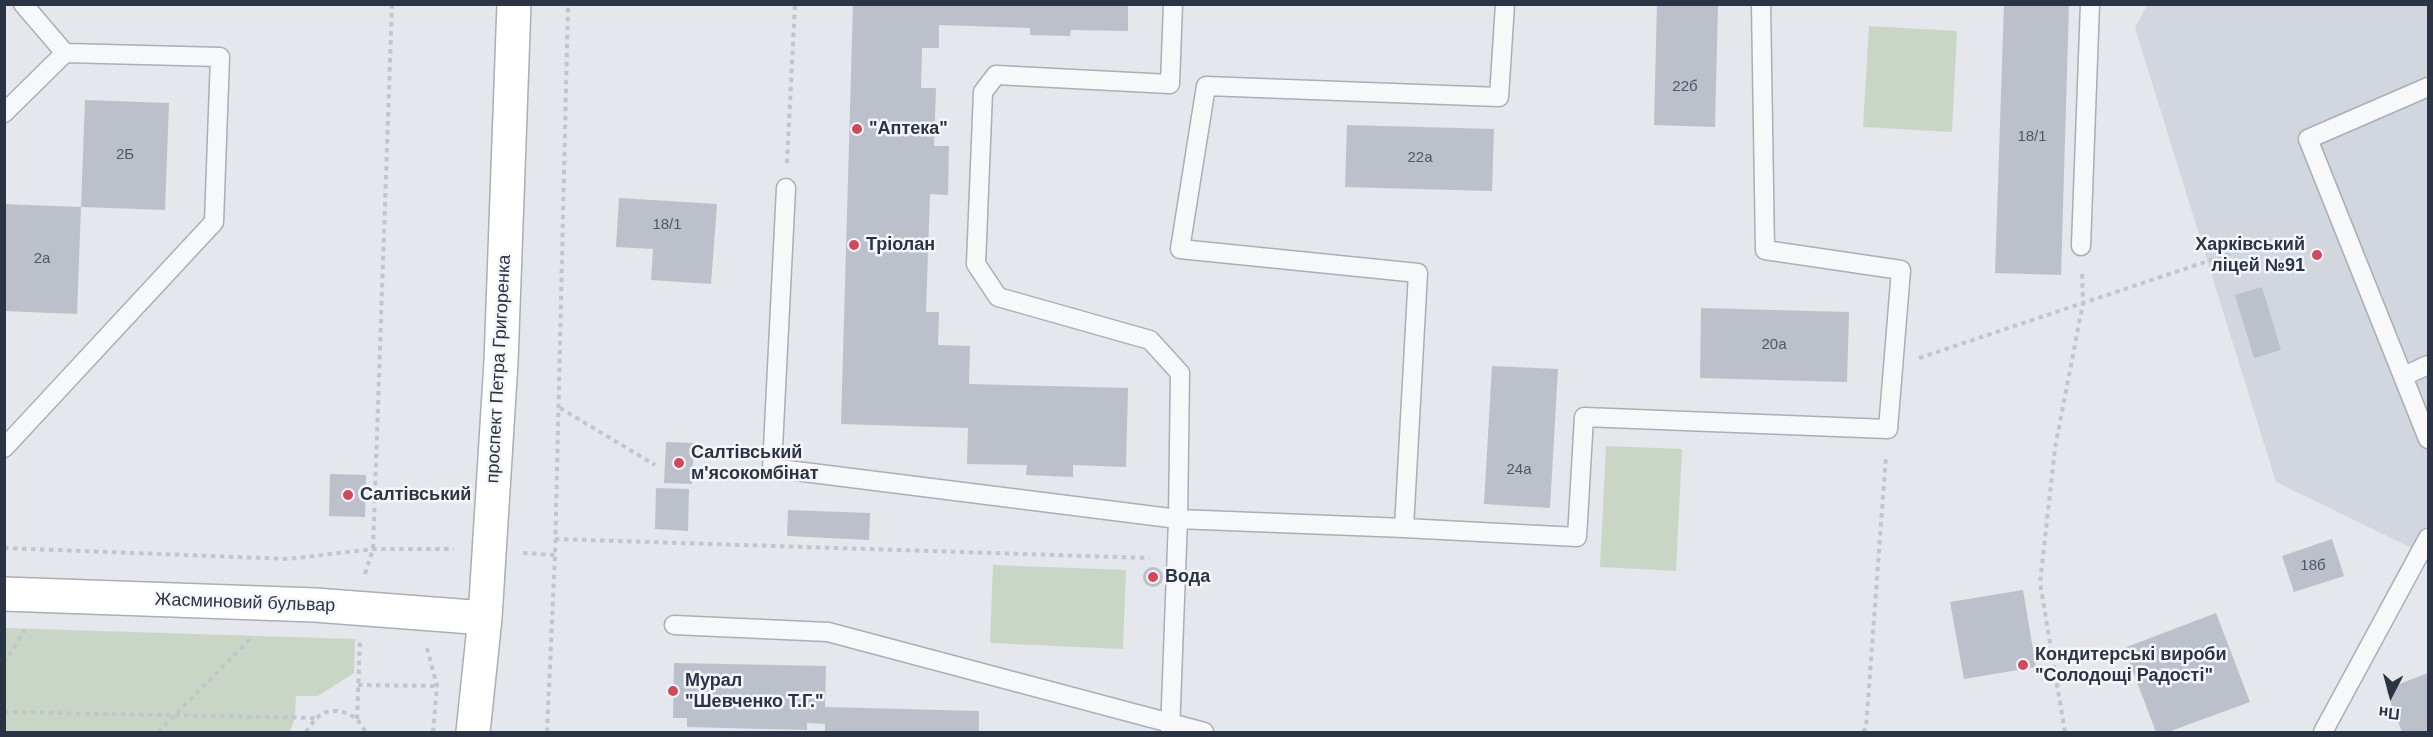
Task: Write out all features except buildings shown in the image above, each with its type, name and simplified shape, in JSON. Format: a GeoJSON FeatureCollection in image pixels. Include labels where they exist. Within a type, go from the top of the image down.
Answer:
{"type":"FeatureCollection","features":[{"type":"Feature","properties":{"kind":"main road","name":"проспект Петра Григоренка"},"geometry":{"type":"LineString","coordinates":[[473,732],[485,618],[501,362],[514,4]]}},
{"type":"Feature","properties":{"kind":"main road","name":"Жасминовий бульвар"},"geometry":{"type":"LineString","coordinates":[[4,594],[285,603],[485,618]]}},
{"type":"Feature","properties":{"kind":"lane"},"geometry":{"type":"LineString","coordinates":[[23,4],[64,53]]}},
{"type":"Feature","properties":{"kind":"lane"},"geometry":{"type":"LineString","coordinates":[[1170,728],[1177,558],[1180,373],[1150,340],[998,297],[976,264],[983,92],[996,75],[1170,84],[1173,4]]}},
{"type":"Feature","properties":{"kind":"lane"},"geometry":{"type":"LineString","coordinates":[[1404,528],[1418,273],[1180,249],[1206,86],[1499,97],[1505,4]]}},
{"type":"Feature","properties":{"kind":"lane"},"geometry":{"type":"LineString","coordinates":[[786,188],[772,468],[1178,519],[1577,537],[1584,417],[1888,429],[1901,270],[1765,250],[1761,4]]}},
{"type":"Feature","properties":{"kind":"lane"},"geometry":{"type":"LineString","coordinates":[[2081,246],[2090,4]]}},
{"type":"Feature","properties":{"kind":"lane"},"geometry":{"type":"LineString","coordinates":[[4,113],[64,53],[220,57],[214,222],[4,448]]}},
{"type":"Feature","properties":{"kind":"lane"},"geometry":{"type":"LineString","coordinates":[[2428,87],[2308,139],[2428,439]]}},
{"type":"Feature","properties":{"kind":"lane"},"geometry":{"type":"LineString","coordinates":[[2404,376],[2428,365]]}},
{"type":"Feature","properties":{"kind":"lane"},"geometry":{"type":"LineString","coordinates":[[2323,732],[2428,538]]}},
{"type":"Feature","properties":{"kind":"lane"},"geometry":{"type":"LineString","coordinates":[[674,625],[828,632],[1170,728],[1204,732]]}},
{"type":"Feature","properties":{"kind":"path"},"geometry":{"type":"LineString","coordinates":[[364,579],[373,549],[392,4]]}},
{"type":"Feature","properties":{"kind":"path"},"geometry":{"type":"LineString","coordinates":[[547,732],[555,555],[568,4]]}},
{"type":"Feature","properties":{"kind":"path"},"geometry":{"type":"LineString","coordinates":[[786,188],[795,4]]}},
{"type":"Feature","properties":{"kind":"path"},"geometry":{"type":"LineString","coordinates":[[2065,732],[2040,583],[2055,448],[2083,303],[2081,246]]}},
{"type":"Feature","properties":{"kind":"path"},"geometry":{"type":"LineString","coordinates":[[1893,367],[2238,251]]}},
{"type":"Feature","properties":{"kind":"path"},"geometry":{"type":"LineString","coordinates":[[559,408],[655,465]]}},
{"type":"Feature","properties":{"kind":"path"},"geometry":{"type":"LineString","coordinates":[[1863,732],[1866,728],[1888,429]]}},
{"type":"Feature","properties":{"kind":"path"},"geometry":{"type":"LineString","coordinates":[[555,540],[1177,558]]}},
{"type":"Feature","properties":{"kind":"path"},"geometry":{"type":"LineString","coordinates":[[4,548],[288,559],[373,549],[455,549]]}},
{"type":"Feature","properties":{"kind":"path"},"geometry":{"type":"LineString","coordinates":[[513,553],[555,555]]}},
{"type":"Feature","properties":{"kind":"path"},"geometry":{"type":"LineString","coordinates":[[158,732],[285,603],[288,559]]}},
{"type":"Feature","properties":{"kind":"path"},"geometry":{"type":"LineString","coordinates":[[357,718],[360,633]]}},
{"type":"Feature","properties":{"kind":"path"},"geometry":{"type":"LineString","coordinates":[[360,641],[371,642]]}},
{"type":"Feature","properties":{"kind":"path"},"geometry":{"type":"LineString","coordinates":[[416,647],[427,648],[437,687],[432,732]]}},
{"type":"Feature","properties":{"kind":"path"},"geometry":{"type":"LineString","coordinates":[[358,685],[437,687]]}},
{"type":"Feature","properties":{"kind":"path"},"geometry":{"type":"LineString","coordinates":[[306,732],[316,718],[326,712],[337,711],[357,718],[366,732]]}},
{"type":"Feature","properties":{"kind":"path"},"geometry":{"type":"LineString","coordinates":[[4,712],[316,718]]}},
{"type":"Feature","properties":{"kind":"shaded area","name":"Харківський ліцей №91"},"geometry":{"type":"Polygon","coordinates":[[[2147,5],[2428,5],[2428,556],[2276,482],[2135,28],[2147,5]]]}},
{"type":"Feature","properties":{"kind":"green space"},"geometry":{"type":"Polygon","coordinates":[[[1869,26],[1957,31],[1952,132],[1863,127],[1869,26]]]}},
{"type":"Feature","properties":{"kind":"green space"},"geometry":{"type":"Polygon","coordinates":[[[1606,446],[1682,449],[1676,571],[1600,567],[1606,446]]]}},
{"type":"Feature","properties":{"kind":"green space"},"geometry":{"type":"Polygon","coordinates":[[[993,565],[1126,570],[1123,649],[990,643],[993,565]]]}},
{"type":"Feature","properties":{"kind":"green space"},"geometry":{"type":"Polygon","coordinates":[[[5,628],[355,639],[354,673],[318,696],[296,696],[295,716],[290,732],[5,732],[5,628]]]}},
{"type":"Feature","properties":{"kind":"place","name":"\"Аптека\""},"geometry":{"type":"Point","coordinates":[857,129]}},
{"type":"Feature","properties":{"kind":"place","name":"Тріолан"},"geometry":{"type":"Point","coordinates":[854,245]}},
{"type":"Feature","properties":{"kind":"place","name":"Харківський ліцей №91"},"geometry":{"type":"Point","coordinates":[2317,255]}},
{"type":"Feature","properties":{"kind":"place","name":"Салтівський м'ясокомбінат"},"geometry":{"type":"Point","coordinates":[679,463]}},
{"type":"Feature","properties":{"kind":"place","name":"Салтівський"},"geometry":{"type":"Point","coordinates":[348,495]}},
{"type":"Feature","properties":{"kind":"place","name":"Вода"},"geometry":{"type":"Point","coordinates":[1153,577]}},
{"type":"Feature","properties":{"kind":"place","name":"Кондитерські вироби \"Солодощі Радості\""},"geometry":{"type":"Point","coordinates":[2023,665]}},
{"type":"Feature","properties":{"kind":"place","name":"Мурал \"Шевченко Т.Г.\""},"geometry":{"type":"Point","coordinates":[673,691]}}]}
